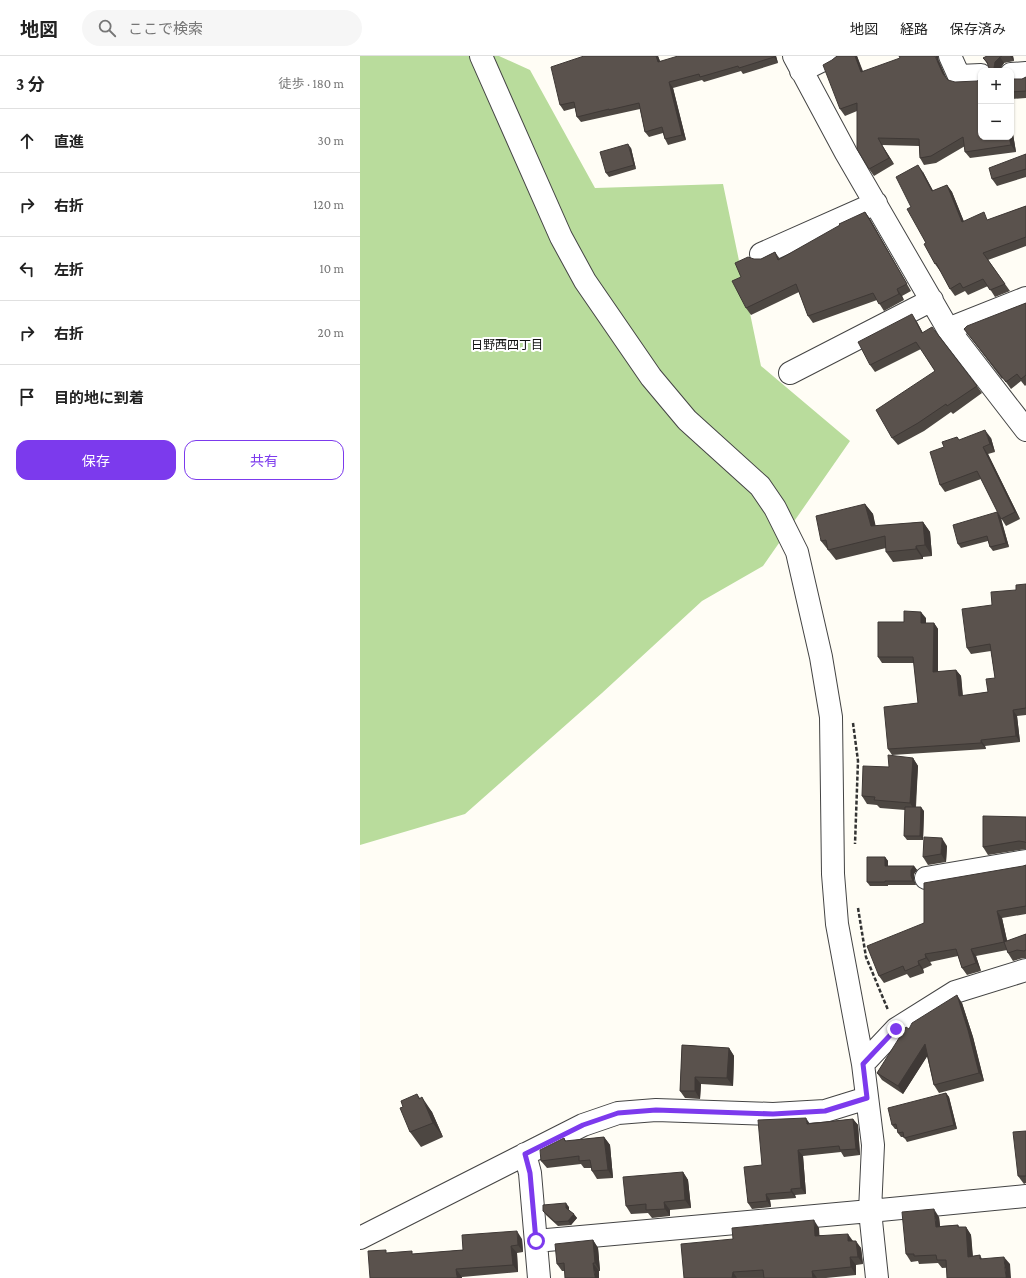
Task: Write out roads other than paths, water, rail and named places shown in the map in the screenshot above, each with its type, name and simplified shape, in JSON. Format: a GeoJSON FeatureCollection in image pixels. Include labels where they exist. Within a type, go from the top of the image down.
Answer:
{"type":"FeatureCollection","features":[{"type":"Feature","properties":{"kind":"street"},"geometry":{"type":"LineString","coordinates":[[481,56],[561,238],[585,281],[651,377],[687,420],[760,486],[775,508],[797,552],[821,657],[831,717],[833,874],[837,924],[863,1064],[873,1145],[870,1211],[877,1278]]}},
{"type":"Feature","properties":{"kind":"street"},"geometry":{"type":"LineString","coordinates":[[831,56],[797,64],[948,329],[1026,430]]}},
{"type":"Feature","properties":{"kind":"street"},"geometry":{"type":"LineString","coordinates":[[950,56],[959,76],[978,75]]}},
{"type":"Feature","properties":{"kind":"street"},"geometry":{"type":"LineString","coordinates":[[1014,74],[1026,73]]}},
{"type":"Feature","properties":{"kind":"street"},"geometry":{"type":"LineString","coordinates":[[761,254],[876,203]]}},
{"type":"Feature","properties":{"kind":"street"},"geometry":{"type":"LineString","coordinates":[[948,329],[1026,298]]}},
{"type":"Feature","properties":{"kind":"street"},"geometry":{"type":"LineString","coordinates":[[790,373],[932,300]]}},
{"type":"Feature","properties":{"kind":"street"},"geometry":{"type":"LineString","coordinates":[[926,878],[1026,861]]}},
{"type":"Feature","properties":{"kind":"street"},"geometry":{"type":"LineString","coordinates":[[863,1064],[896,1029],[955,992],[1026,970]]}},
{"type":"Feature","properties":{"kind":"street"},"geometry":{"type":"LineString","coordinates":[[360,1238],[583,1125],[618,1113],[656,1110],[773,1114],[825,1111],[867,1098]]}},
{"type":"Feature","properties":{"kind":"street"},"geometry":{"type":"LineString","coordinates":[[525,1154],[530,1173],[539,1278]]}},
{"type":"Feature","properties":{"kind":"street"},"geometry":{"type":"LineString","coordinates":[[536,1241],[1026,1196]]}},
{"type":"Feature","properties":{"kind":"district","name":"日野西四丁目"},"geometry":{"type":"Point","coordinates":[507,345]}}]}
